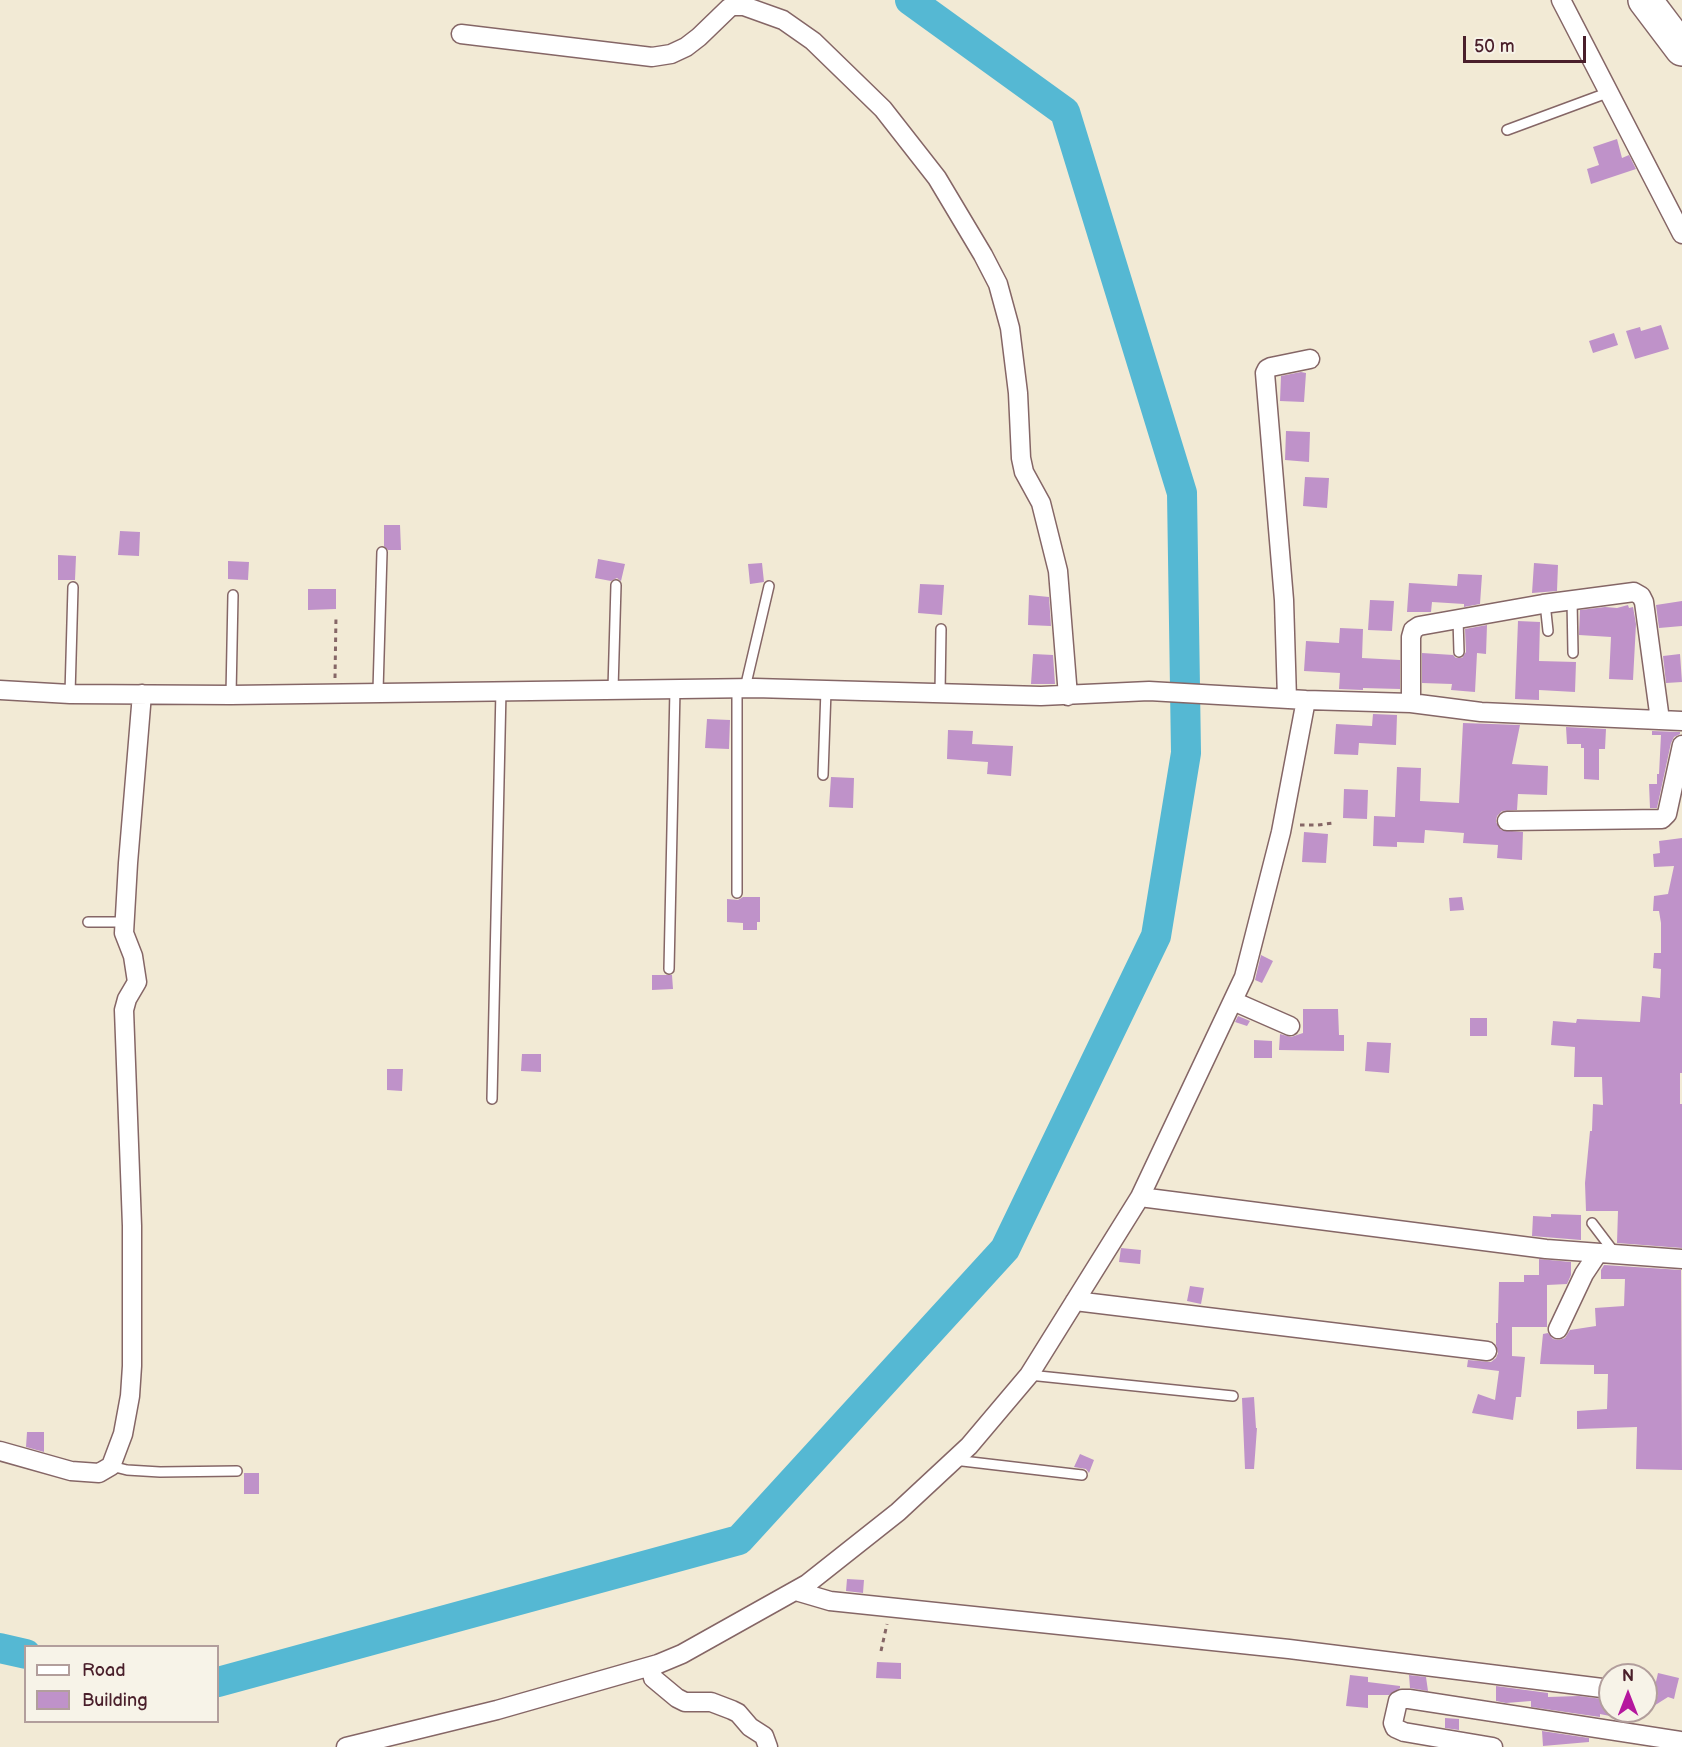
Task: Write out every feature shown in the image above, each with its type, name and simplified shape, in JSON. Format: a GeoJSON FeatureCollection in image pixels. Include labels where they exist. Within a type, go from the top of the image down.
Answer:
{"type":"FeatureCollection","features":[{"type":"Feature","properties":{"kind":"highway"},"geometry":{"type":"LineString","coordinates":[[1645,0],[1682,49]]}},
{"type":"Feature","properties":{"kind":"street"},"geometry":{"type":"LineString","coordinates":[[1561,0],[1607,93],[1682,234]]}},
{"type":"Feature","properties":{"kind":"street"},"geometry":{"type":"LineString","coordinates":[[461,34],[652,57],[671,54],[686,47],[729,8],[744,6],[783,20],[813,41],[883,109],[937,178],[998,284],[1010,328],[1018,393],[1021,458],[1024,472],[1041,503],[1058,571],[1068,696]]}},
{"type":"Feature","properties":{"kind":"street"},"geometry":{"type":"LineString","coordinates":[[1287,699],[1284,600],[1265,373],[1271,367],[1310,359]]}},
{"type":"Feature","properties":{"kind":"street"},"geometry":{"type":"LineString","coordinates":[[1412,703],[1411,637],[1413,630],[1419,626],[1545,603],[1634,592],[1641,596],[1644,602],[1660,720]]}},
{"type":"Feature","properties":{"kind":"street"},"geometry":{"type":"LineString","coordinates":[[0,690],[70,694],[231,694],[741,688],[1068,696],[1149,691],[1306,700],[1412,703],[1481,712],[1682,721]]}},
{"type":"Feature","properties":{"kind":"street"},"geometry":{"type":"LineString","coordinates":[[0,1451],[71,1471],[99,1473],[111,1466],[123,1434],[130,1396],[132,1366],[132,1226],[124,1010],[127,999],[137,982],[133,956],[124,933],[142,694]]}},
{"type":"Feature","properties":{"kind":"street"},"geometry":{"type":"LineString","coordinates":[[346,1747],[405,1739],[496,1710],[651,1666],[682,1654],[807,1584],[898,1512],[969,1446],[1029,1375],[1140,1197],[1244,977],[1284,821],[1306,700]]}},
{"type":"Feature","properties":{"kind":"street"},"geometry":{"type":"LineString","coordinates":[[1507,821],[1662,819],[1667,814],[1682,745]]}},
{"type":"Feature","properties":{"kind":"street"},"geometry":{"type":"LineString","coordinates":[[1233,1001],[1290,1026]]}},
{"type":"Feature","properties":{"kind":"street"},"geometry":{"type":"LineString","coordinates":[[1140,1197],[1546,1249],[1682,1259]]}},
{"type":"Feature","properties":{"kind":"street"},"geometry":{"type":"LineString","coordinates":[[1558,1329],[1584,1274],[1607,1254]]}},
{"type":"Feature","properties":{"kind":"street"},"geometry":{"type":"LineString","coordinates":[[1075,1300],[1487,1351]]}},
{"type":"Feature","properties":{"kind":"street"},"geometry":{"type":"LineString","coordinates":[[795,1591],[830,1601],[1289,1649],[1598,1688]]}},
{"type":"Feature","properties":{"kind":"street"},"geometry":{"type":"LineString","coordinates":[[651,1666],[653,1678],[677,1698],[685,1702],[711,1702],[738,1713],[750,1727],[764,1736],[768,1747]]}},
{"type":"Feature","properties":{"kind":"street"},"geometry":{"type":"LineString","coordinates":[[1492,1747],[1404,1732],[1395,1728],[1393,1723],[1398,1701],[1409,1699],[1679,1742]]}},
{"type":"Feature","properties":{"kind":"lane"},"geometry":{"type":"LineString","coordinates":[[1507,130],[1607,93]]}},
{"type":"Feature","properties":{"kind":"lane"},"geometry":{"type":"LineString","coordinates":[[378,691],[382,552]]}},
{"type":"Feature","properties":{"kind":"lane"},"geometry":{"type":"LineString","coordinates":[[613,689],[616,585]]}},
{"type":"Feature","properties":{"kind":"lane"},"geometry":{"type":"LineString","coordinates":[[737,893],[741,688],[769,586]]}},
{"type":"Feature","properties":{"kind":"lane"},"geometry":{"type":"LineString","coordinates":[[70,694],[73,587]]}},
{"type":"Feature","properties":{"kind":"lane"},"geometry":{"type":"LineString","coordinates":[[231,694],[233,595]]}},
{"type":"Feature","properties":{"kind":"lane"},"geometry":{"type":"LineString","coordinates":[[1572,600],[1574,653]]}},
{"type":"Feature","properties":{"kind":"lane"},"geometry":{"type":"LineString","coordinates":[[1545,603],[1548,631]]}},
{"type":"Feature","properties":{"kind":"lane"},"geometry":{"type":"LineString","coordinates":[[1458,619],[1459,652]]}},
{"type":"Feature","properties":{"kind":"lane"},"geometry":{"type":"LineString","coordinates":[[940,693],[941,629]]}},
{"type":"Feature","properties":{"kind":"lane"},"geometry":{"type":"LineString","coordinates":[[669,969],[675,688]]}},
{"type":"Feature","properties":{"kind":"lane"},"geometry":{"type":"LineString","coordinates":[[492,1099],[501,690]]}},
{"type":"Feature","properties":{"kind":"lane"},"geometry":{"type":"LineString","coordinates":[[823,775],[826,690]]}},
{"type":"Feature","properties":{"kind":"lane"},"geometry":{"type":"LineString","coordinates":[[88,922],[125,922]]}},
{"type":"Feature","properties":{"kind":"lane"},"geometry":{"type":"LineString","coordinates":[[1592,1223],[1607,1254]]}},
{"type":"Feature","properties":{"kind":"lane"},"geometry":{"type":"LineString","coordinates":[[1029,1375],[1233,1396]]}},
{"type":"Feature","properties":{"kind":"lane"},"geometry":{"type":"LineString","coordinates":[[954,1460],[1082,1476]]}},
{"type":"Feature","properties":{"kind":"lane"},"geometry":{"type":"LineString","coordinates":[[111,1466],[128,1470],[160,1472],[237,1471]]}},
{"type":"Feature","properties":{"kind":"path"},"geometry":{"type":"LineString","coordinates":[[335,692],[336,616]]}},
{"type":"Feature","properties":{"kind":"path"},"geometry":{"type":"LineString","coordinates":[[1284,821],[1302,825],[1333,823]]}},
{"type":"Feature","properties":{"kind":"path"},"geometry":{"type":"LineString","coordinates":[[881,1651],[891,1608]]}},
{"type":"Feature","properties":{"kind":"building"},"geometry":{"type":"Polygon","coordinates":[[[1617,139],[1622,158],[1629,155],[1636,169],[1591,184],[1587,169],[1599,165],[1593,147],[1617,139]]]}},
{"type":"Feature","properties":{"kind":"building"},"geometry":{"type":"Polygon","coordinates":[[[1661,325],[1669,349],[1635,359],[1626,331],[1640,327],[1641,331],[1661,325]]]}},
{"type":"Feature","properties":{"kind":"building"},"geometry":{"type":"Polygon","coordinates":[[[1614,333],[1618,345],[1593,353],[1589,341],[1614,333]]]}},
{"type":"Feature","properties":{"kind":"building"},"geometry":{"type":"Polygon","coordinates":[[[1306,373],[1304,402],[1280,401],[1281,376],[1306,373]]]}},
{"type":"Feature","properties":{"kind":"building"},"geometry":{"type":"Polygon","coordinates":[[[1286,431],[1310,432],[1309,462],[1285,460],[1286,431]]]}},
{"type":"Feature","properties":{"kind":"building"},"geometry":{"type":"Polygon","coordinates":[[[1305,477],[1329,478],[1327,508],[1303,506],[1305,477]]]}},
{"type":"Feature","properties":{"kind":"building"},"geometry":{"type":"Polygon","coordinates":[[[384,525],[400,525],[401,550],[388,550],[384,546],[384,525]]]}},
{"type":"Feature","properties":{"kind":"building"},"geometry":{"type":"Polygon","coordinates":[[[120,531],[140,532],[139,556],[118,555],[120,531]]]}},
{"type":"Feature","properties":{"kind":"building"},"geometry":{"type":"Polygon","coordinates":[[[58,555],[76,556],[75,580],[58,580],[58,555]]]}},
{"type":"Feature","properties":{"kind":"building"},"geometry":{"type":"Polygon","coordinates":[[[598,559],[625,564],[621,581],[617,578],[611,581],[595,578],[598,559]]]}},
{"type":"Feature","properties":{"kind":"building"},"geometry":{"type":"Polygon","coordinates":[[[228,561],[249,562],[248,580],[228,579],[228,561]]]}},
{"type":"Feature","properties":{"kind":"building"},"geometry":{"type":"Polygon","coordinates":[[[762,563],[764,582],[750,584],[748,564],[762,563]]]}},
{"type":"Feature","properties":{"kind":"building"},"geometry":{"type":"Polygon","coordinates":[[[1534,563],[1558,565],[1557,591],[1532,593],[1534,563]]]}},
{"type":"Feature","properties":{"kind":"building"},"geometry":{"type":"Polygon","coordinates":[[[1458,574],[1482,575],[1480,604],[1464,607],[1464,604],[1432,602],[1431,612],[1407,612],[1409,583],[1457,586],[1458,574]]]}},
{"type":"Feature","properties":{"kind":"building"},"geometry":{"type":"Polygon","coordinates":[[[920,584],[944,585],[942,615],[918,613],[920,584]]]}},
{"type":"Feature","properties":{"kind":"building"},"geometry":{"type":"Polygon","coordinates":[[[308,589],[336,589],[336,609],[308,610],[308,589]]]}},
{"type":"Feature","properties":{"kind":"building"},"geometry":{"type":"Polygon","coordinates":[[[1029,595],[1049,597],[1051,626],[1028,625],[1029,595]]]}},
{"type":"Feature","properties":{"kind":"building"},"geometry":{"type":"Polygon","coordinates":[[[1370,600],[1394,601],[1392,631],[1368,630],[1370,600]]]}},
{"type":"Feature","properties":{"kind":"building"},"geometry":{"type":"Polygon","coordinates":[[[1682,601],[1682,626],[1659,628],[1656,605],[1682,601]]]}},
{"type":"Feature","properties":{"kind":"building"},"geometry":{"type":"Polygon","coordinates":[[[1628,605],[1629,608],[1633,607],[1636,624],[1633,680],[1609,679],[1611,637],[1579,635],[1580,610],[1617,608],[1628,605]]]}},
{"type":"Feature","properties":{"kind":"building"},"geometry":{"type":"Polygon","coordinates":[[[1518,621],[1540,622],[1539,661],[1576,662],[1575,692],[1539,690],[1539,700],[1515,699],[1518,621]]]}},
{"type":"Feature","properties":{"kind":"building"},"geometry":{"type":"Polygon","coordinates":[[[1487,625],[1486,654],[1477,653],[1475,692],[1451,690],[1452,684],[1422,683],[1422,653],[1453,655],[1456,658],[1462,658],[1466,652],[1465,629],[1487,625]]]}},
{"type":"Feature","properties":{"kind":"building"},"geometry":{"type":"Polygon","coordinates":[[[1340,628],[1363,629],[1362,658],[1400,660],[1400,689],[1339,689],[1340,673],[1304,671],[1306,641],[1339,643],[1340,628]]]}},
{"type":"Feature","properties":{"kind":"building"},"geometry":{"type":"Polygon","coordinates":[[[1033,654],[1053,655],[1055,684],[1031,684],[1033,654]]]}},
{"type":"Feature","properties":{"kind":"building"},"geometry":{"type":"Polygon","coordinates":[[[1680,654],[1682,682],[1666,683],[1663,656],[1680,654]]]}},
{"type":"Feature","properties":{"kind":"building"},"geometry":{"type":"Polygon","coordinates":[[[1373,714],[1397,715],[1396,745],[1359,743],[1358,755],[1334,754],[1336,724],[1372,726],[1373,714]]]}},
{"type":"Feature","properties":{"kind":"building"},"geometry":{"type":"Polygon","coordinates":[[[707,719],[730,720],[729,749],[705,748],[707,719]]]}},
{"type":"Feature","properties":{"kind":"building"},"geometry":{"type":"Polygon","coordinates":[[[1463,723],[1520,725],[1512,764],[1548,766],[1547,795],[1518,794],[1517,810],[1502,811],[1497,816],[1496,822],[1501,830],[1523,832],[1522,860],[1497,858],[1498,845],[1463,843],[1464,833],[1425,830],[1424,843],[1397,842],[1397,847],[1373,846],[1374,816],[1395,817],[1397,767],[1421,768],[1420,801],[1459,803],[1463,723]]]}},
{"type":"Feature","properties":{"kind":"building"},"geometry":{"type":"Polygon","coordinates":[[[1566,727],[1606,729],[1605,749],[1599,749],[1599,780],[1584,779],[1584,748],[1581,748],[1581,744],[1567,744],[1566,727]]]}},
{"type":"Feature","properties":{"kind":"building"},"geometry":{"type":"Polygon","coordinates":[[[948,730],[973,731],[972,744],[1013,746],[1011,776],[987,774],[988,762],[947,759],[948,730]]]}},
{"type":"Feature","properties":{"kind":"building"},"geometry":{"type":"Polygon","coordinates":[[[1652,731],[1680,732],[1671,743],[1657,808],[1650,808],[1649,784],[1657,784],[1661,735],[1652,735],[1652,731]]]}},
{"type":"Feature","properties":{"kind":"building"},"geometry":{"type":"Polygon","coordinates":[[[831,777],[854,778],[853,808],[829,807],[831,777]]]}},
{"type":"Feature","properties":{"kind":"building"},"geometry":{"type":"Polygon","coordinates":[[[1344,789],[1368,790],[1367,819],[1343,818],[1344,789]]]}},
{"type":"Feature","properties":{"kind":"building"},"geometry":{"type":"Polygon","coordinates":[[[1304,832],[1328,834],[1326,863],[1302,862],[1304,832]]]}},
{"type":"Feature","properties":{"kind":"building"},"geometry":{"type":"Polygon","coordinates":[[[1682,838],[1680,1104],[1682,1104],[1682,1248],[1617,1243],[1618,1211],[1586,1211],[1585,1183],[1593,1104],[1603,1105],[1602,1077],[1574,1077],[1575,1047],[1551,1045],[1553,1021],[1576,1023],[1577,1019],[1640,1022],[1642,996],[1660,998],[1661,969],[1653,968],[1654,953],[1661,953],[1661,923],[1659,911],[1653,911],[1654,896],[1668,894],[1674,866],[1654,867],[1653,854],[1660,853],[1659,841],[1682,838]]]}},
{"type":"Feature","properties":{"kind":"building"},"geometry":{"type":"Polygon","coordinates":[[[743,897],[760,897],[760,922],[757,922],[757,930],[743,930],[743,923],[727,922],[727,899],[738,900],[743,897]]]}},
{"type":"Feature","properties":{"kind":"building"},"geometry":{"type":"Polygon","coordinates":[[[1462,897],[1464,910],[1450,911],[1449,898],[1462,897]]]}},
{"type":"Feature","properties":{"kind":"building"},"geometry":{"type":"Polygon","coordinates":[[[1261,955],[1273,961],[1262,983],[1255,980],[1261,955]]]}},
{"type":"Feature","properties":{"kind":"building"},"geometry":{"type":"Polygon","coordinates":[[[652,975],[672,975],[673,989],[652,990],[652,975]]]}},
{"type":"Feature","properties":{"kind":"building"},"geometry":{"type":"Polygon","coordinates":[[[1303,1009],[1338,1009],[1339,1035],[1344,1035],[1344,1051],[1279,1050],[1280,1034],[1291,1037],[1303,1033],[1303,1009]]]}},
{"type":"Feature","properties":{"kind":"building"},"geometry":{"type":"Polygon","coordinates":[[[1238,1016],[1250,1021],[1247,1026],[1235,1022],[1238,1016]]]}},
{"type":"Feature","properties":{"kind":"building"},"geometry":{"type":"Polygon","coordinates":[[[1470,1018],[1487,1018],[1487,1036],[1470,1036],[1470,1018]]]}},
{"type":"Feature","properties":{"kind":"building"},"geometry":{"type":"Polygon","coordinates":[[[1254,1040],[1272,1041],[1272,1058],[1254,1058],[1254,1040]]]}},
{"type":"Feature","properties":{"kind":"building"},"geometry":{"type":"Polygon","coordinates":[[[1367,1042],[1391,1043],[1389,1073],[1365,1071],[1367,1042]]]}},
{"type":"Feature","properties":{"kind":"building"},"geometry":{"type":"Polygon","coordinates":[[[522,1054],[541,1054],[541,1072],[521,1071],[522,1054]]]}},
{"type":"Feature","properties":{"kind":"building"},"geometry":{"type":"Polygon","coordinates":[[[387,1069],[403,1069],[402,1091],[387,1090],[387,1069]]]}},
{"type":"Feature","properties":{"kind":"building"},"geometry":{"type":"Polygon","coordinates":[[[1551,1214],[1581,1215],[1581,1240],[1532,1236],[1533,1216],[1551,1217],[1551,1214]]]}},
{"type":"Feature","properties":{"kind":"building"},"geometry":{"type":"Polygon","coordinates":[[[1121,1248],[1141,1250],[1140,1264],[1119,1262],[1121,1248]]]}},
{"type":"Feature","properties":{"kind":"building"},"geometry":{"type":"Polygon","coordinates":[[[1539,1259],[1571,1262],[1571,1275],[1567,1284],[1547,1285],[1547,1327],[1512,1327],[1512,1356],[1525,1357],[1521,1397],[1516,1397],[1513,1420],[1472,1413],[1478,1394],[1495,1400],[1499,1371],[1467,1367],[1468,1360],[1491,1362],[1498,1353],[1496,1323],[1498,1323],[1499,1282],[1524,1282],[1524,1275],[1539,1275],[1539,1259]]]}},
{"type":"Feature","properties":{"kind":"building"},"geometry":{"type":"Polygon","coordinates":[[[1604,1265],[1681,1270],[1682,1470],[1636,1469],[1637,1427],[1577,1429],[1577,1411],[1607,1409],[1608,1374],[1594,1374],[1594,1365],[1540,1364],[1543,1334],[1548,1333],[1553,1339],[1565,1338],[1570,1330],[1596,1326],[1595,1308],[1624,1306],[1625,1279],[1601,1279],[1601,1270],[1604,1265]]]}},
{"type":"Feature","properties":{"kind":"building"},"geometry":{"type":"Polygon","coordinates":[[[1190,1286],[1204,1288],[1201,1304],[1187,1301],[1190,1286]]]}},
{"type":"Feature","properties":{"kind":"building"},"geometry":{"type":"Polygon","coordinates":[[[1254,1397],[1257,1428],[1254,1469],[1245,1469],[1242,1398],[1254,1397]]]}},
{"type":"Feature","properties":{"kind":"building"},"geometry":{"type":"Polygon","coordinates":[[[27,1432],[44,1432],[44,1452],[26,1447],[27,1432]]]}},
{"type":"Feature","properties":{"kind":"building"},"geometry":{"type":"Polygon","coordinates":[[[1080,1454],[1094,1460],[1089,1473],[1086,1469],[1074,1467],[1080,1454]]]}},
{"type":"Feature","properties":{"kind":"building"},"geometry":{"type":"Polygon","coordinates":[[[244,1473],[259,1473],[259,1494],[244,1494],[244,1473]]]}},
{"type":"Feature","properties":{"kind":"building"},"geometry":{"type":"Polygon","coordinates":[[[847,1579],[864,1580],[863,1593],[846,1591],[847,1579]]]}},
{"type":"Feature","properties":{"kind":"building"},"geometry":{"type":"Polygon","coordinates":[[[877,1662],[901,1663],[901,1679],[876,1678],[877,1662]]]}},
{"type":"Feature","properties":{"kind":"building"},"geometry":{"type":"Polygon","coordinates":[[[1658,1673],[1679,1678],[1674,1699],[1668,1697],[1658,1703],[1658,1673]]]}},
{"type":"Feature","properties":{"kind":"building"},"geometry":{"type":"Polygon","coordinates":[[[1350,1675],[1368,1677],[1368,1682],[1400,1686],[1400,1688],[1389,1695],[1368,1695],[1368,1708],[1346,1706],[1350,1675]]]}},
{"type":"Feature","properties":{"kind":"building"},"geometry":{"type":"Polygon","coordinates":[[[1409,1675],[1426,1677],[1428,1691],[1410,1688],[1409,1675]]]}},
{"type":"Feature","properties":{"kind":"building"},"geometry":{"type":"Polygon","coordinates":[[[1496,1686],[1548,1693],[1548,1697],[1579,1696],[1598,1698],[1598,1717],[1531,1707],[1531,1701],[1506,1703],[1496,1701],[1496,1686]]]}},
{"type":"Feature","properties":{"kind":"building"},"geometry":{"type":"Polygon","coordinates":[[[1445,1718],[1459,1719],[1459,1730],[1445,1728],[1445,1718]]]}},
{"type":"Feature","properties":{"kind":"building"},"geometry":{"type":"Polygon","coordinates":[[[1542,1731],[1589,1738],[1589,1742],[1543,1746],[1542,1731]]]}},
{"type":"Feature","properties":{"kind":"waterway"},"geometry":{"type":"LineString","coordinates":[[219,1682],[739,1540],[1005,1249],[1156,936],[1186,753],[1182,493],[1065,112],[910,0]]}},
{"type":"Feature","properties":{"kind":"waterway"},"geometry":{"type":"LineString","coordinates":[[0,1648],[24,1654]]}}]}
